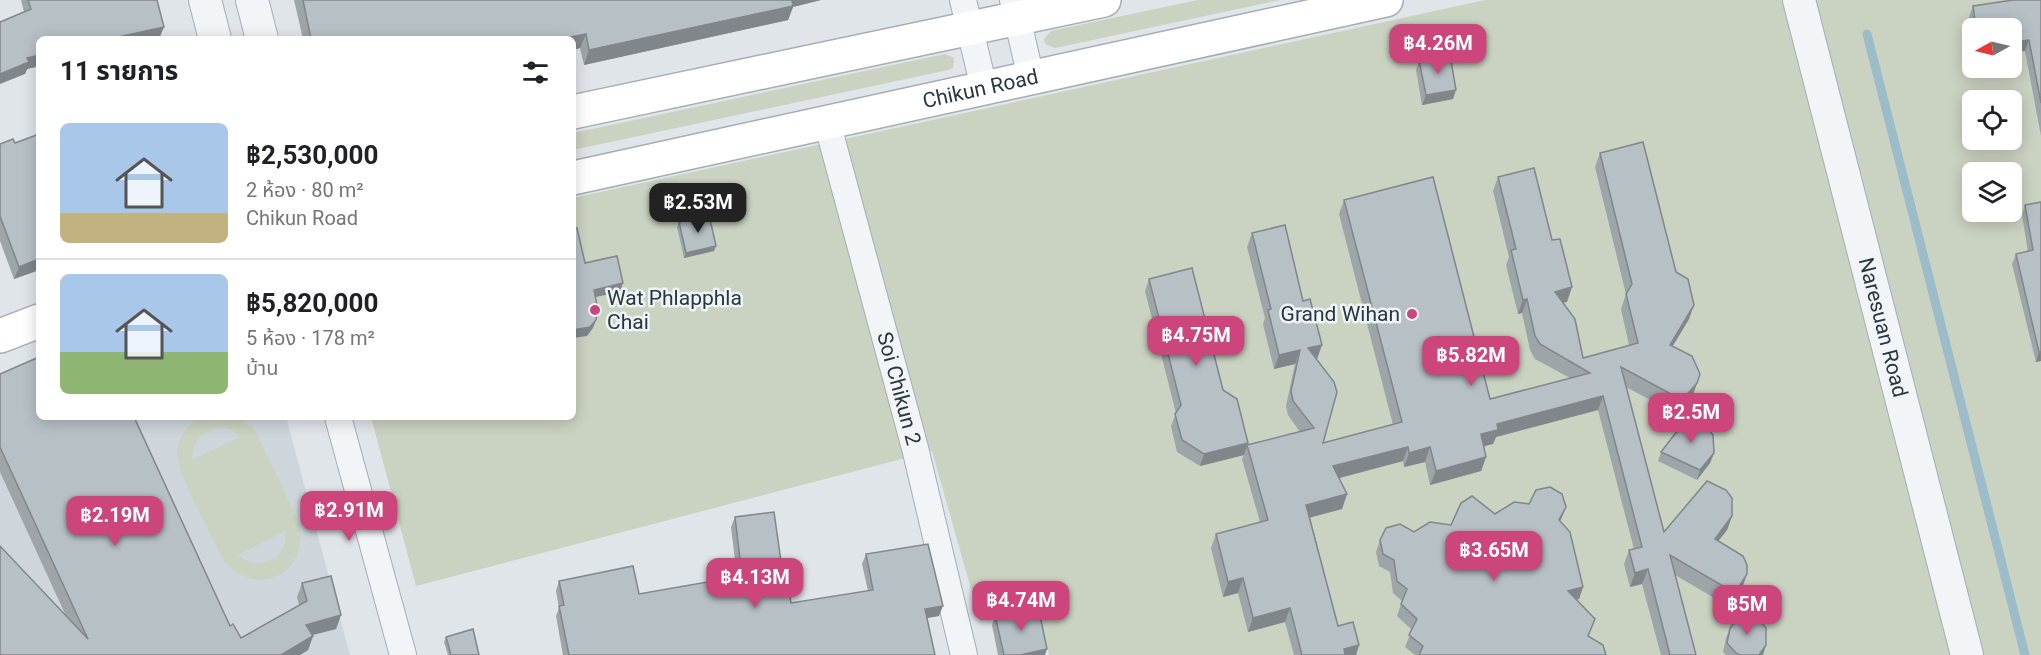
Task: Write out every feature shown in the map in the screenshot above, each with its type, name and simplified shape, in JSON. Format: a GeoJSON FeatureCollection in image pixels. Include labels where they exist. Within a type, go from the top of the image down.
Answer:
{"type":"FeatureCollection","features":[{"type":"Feature","properties":{"kind":"main road"},"geometry":{"type":"LineString","coordinates":[[576,111],[967,14],[1104,0]]}},
{"type":"Feature","properties":{"kind":"main road","name":"Chikun Road"},"geometry":{"type":"LineString","coordinates":[[576,177],[1386,0]]}},
{"type":"Feature","properties":{"kind":"main road"},"geometry":{"type":"LineString","coordinates":[[0,336],[36,322]]}},
{"type":"Feature","properties":{"kind":"street"},"geometry":{"type":"LineString","coordinates":[[205,0],[214,36]]}},
{"type":"Feature","properties":{"kind":"street"},"geometry":{"type":"LineString","coordinates":[[252,0],[261,36]]}},
{"type":"Feature","properties":{"kind":"street","name":"Naresuan Road"},"geometry":{"type":"LineString","coordinates":[[1799,0],[1967,655]]}},
{"type":"Feature","properties":{"kind":"street"},"geometry":{"type":"LineString","coordinates":[[1015,9],[1031,78]]}},
{"type":"Feature","properties":{"kind":"street"},"geometry":{"type":"LineString","coordinates":[[967,14],[984,88]]}},
{"type":"Feature","properties":{"kind":"street","name":"Soi Chikun 2"},"geometry":{"type":"LineString","coordinates":[[827,122],[915,448],[964,655]]}},
{"type":"Feature","properties":{"kind":"street"},"geometry":{"type":"LineString","coordinates":[[339,420],[403,655]]}},
{"type":"Feature","properties":{"kind":"shaded area"},"geometry":{"type":"Polygon","coordinates":[[[0,375],[36,414],[36,420],[287,420],[350,655],[0,655],[0,375]]]}},
{"type":"Feature","properties":{"kind":"green space"},"geometry":{"type":"Polygon","coordinates":[[[1198,0],[1280,0],[1055,48],[1045,44],[1044,39],[1051,31],[1198,0]]]}},
{"type":"Feature","properties":{"kind":"green space"},"geometry":{"type":"Polygon","coordinates":[[[1485,0],[2041,0],[2041,655],[1049,655],[1037,606],[980,621],[932,451],[416,586],[372,420],[576,420],[576,197],[1485,0]]]}},
{"type":"Feature","properties":{"kind":"green space"},"geometry":{"type":"Polygon","coordinates":[[[945,54],[954,58],[953,68],[948,70],[576,149],[576,132],[945,54]]]}},
{"type":"Feature","properties":{"kind":"green space"},"geometry":{"type":"Polygon","coordinates":[[[195,420],[243,420],[254,429],[300,524],[300,542],[296,556],[289,568],[278,576],[252,579],[238,573],[224,562],[179,464],[177,455],[179,443],[187,428],[195,420]],[[222,427],[204,433],[196,442],[192,460],[240,437],[232,430],[222,427]],[[285,531],[238,555],[246,560],[263,563],[278,556],[285,541],[285,531]]]}},
{"type":"Feature","properties":{"kind":"building"},"geometry":{"type":"Polygon","coordinates":[[[28,0],[157,0],[164,27],[123,36],[36,36],[36,56],[27,58],[29,62],[0,74],[0,22],[31,9],[28,0]]]}},
{"type":"Feature","properties":{"kind":"building"},"geometry":{"type":"Polygon","coordinates":[[[303,0],[792,0],[793,6],[589,50],[586,34],[576,36],[310,36],[303,0]]]}},
{"type":"Feature","properties":{"kind":"building"},"geometry":{"type":"Polygon","coordinates":[[[2013,0],[2041,0],[2041,103],[2029,40],[2022,41],[2022,18],[1975,18],[1973,6],[2013,0]]]}},
{"type":"Feature","properties":{"kind":"building"},"geometry":{"type":"Polygon","coordinates":[[[1450,55],[1456,90],[1426,95],[1419,60],[1450,55]]]}},
{"type":"Feature","properties":{"kind":"building"},"geometry":{"type":"Polygon","coordinates":[[[36,135],[36,260],[19,267],[0,216],[0,144],[13,139],[15,143],[36,135]]]}},
{"type":"Feature","properties":{"kind":"building"},"geometry":{"type":"Polygon","coordinates":[[[1643,142],[1676,272],[1688,279],[1694,305],[1670,345],[1692,356],[1700,374],[1697,383],[1682,400],[1621,367],[1664,532],[1707,481],[1726,490],[1732,498],[1732,516],[1715,539],[1743,556],[1747,565],[1747,574],[1735,593],[1670,555],[1696,655],[1670,655],[1648,569],[1635,573],[1629,550],[1642,547],[1603,396],[1497,424],[1498,430],[1481,434],[1486,457],[1436,471],[1430,447],[1409,453],[1408,447],[1333,466],[1347,494],[1306,505],[1338,626],[1353,622],[1359,645],[1344,649],[1345,655],[1302,655],[1290,608],[1253,618],[1243,578],[1228,582],[1216,534],[1268,520],[1247,445],[1314,428],[1293,401],[1291,391],[1300,350],[1279,355],[1268,310],[1271,309],[1252,233],[1285,225],[1303,301],[1310,299],[1322,345],[1308,348],[1334,382],[1337,392],[1323,443],[1402,422],[1344,200],[1433,177],[1490,399],[1590,373],[1540,344],[1535,336],[1527,299],[1523,300],[1511,250],[1516,249],[1498,177],[1534,168],[1552,240],[1560,239],[1572,287],[1555,292],[1575,319],[1583,358],[1638,343],[1626,294],[1632,284],[1600,153],[1643,142]]]}},
{"type":"Feature","properties":{"kind":"building"},"geometry":{"type":"Polygon","coordinates":[[[2041,202],[2041,352],[2039,352],[2016,254],[2033,250],[2025,205],[2041,202]]]}},
{"type":"Feature","properties":{"kind":"building"},"geometry":{"type":"Polygon","coordinates":[[[709,215],[716,246],[686,253],[679,222],[709,215]]]}},
{"type":"Feature","properties":{"kind":"building"},"geometry":{"type":"Polygon","coordinates":[[[576,228],[585,263],[617,256],[623,283],[594,290],[598,310],[596,320],[590,327],[576,329],[576,228]]]}},
{"type":"Feature","properties":{"kind":"building"},"geometry":{"type":"Polygon","coordinates":[[[1192,268],[1223,390],[1237,399],[1248,443],[1204,454],[1182,440],[1175,414],[1181,405],[1149,279],[1192,268]]]}},
{"type":"Feature","properties":{"kind":"building"},"geometry":{"type":"Polygon","coordinates":[[[36,358],[36,420],[135,420],[230,626],[233,624],[241,638],[307,601],[302,583],[331,576],[341,615],[306,625],[313,636],[281,655],[0,655],[0,546],[88,639],[0,447],[0,374],[36,358]]]}},
{"type":"Feature","properties":{"kind":"building"},"geometry":{"type":"Polygon","coordinates":[[[1688,417],[1707,427],[1713,435],[1714,453],[1700,470],[1661,452],[1688,417]]]}},
{"type":"Feature","properties":{"kind":"building"},"geometry":{"type":"Polygon","coordinates":[[[1550,487],[1562,494],[1566,507],[1559,520],[1570,532],[1583,587],[1568,591],[1595,619],[1588,636],[1603,645],[1606,655],[1419,655],[1423,646],[1409,635],[1417,619],[1401,604],[1407,589],[1397,581],[1394,560],[1383,554],[1380,540],[1386,528],[1400,524],[1414,532],[1430,522],[1451,525],[1461,503],[1472,496],[1495,514],[1514,502],[1529,504],[1536,490],[1550,487]]]}},
{"type":"Feature","properties":{"kind":"building"},"geometry":{"type":"Polygon","coordinates":[[[774,512],[781,561],[785,560],[791,603],[873,590],[866,554],[928,544],[943,606],[925,609],[935,655],[569,655],[559,606],[564,605],[559,581],[633,566],[639,594],[742,576],[735,517],[774,512]]]}},
{"type":"Feature","properties":{"kind":"building"},"geometry":{"type":"Polygon","coordinates":[[[1038,606],[1047,649],[1020,655],[1004,655],[995,615],[1038,606]]]}},
{"type":"Feature","properties":{"kind":"building"},"geometry":{"type":"Polygon","coordinates":[[[1742,613],[1760,621],[1766,628],[1766,645],[1759,655],[1740,655],[1727,643],[1730,628],[1742,613]]]}},
{"type":"Feature","properties":{"kind":"building"},"geometry":{"type":"Polygon","coordinates":[[[473,629],[479,655],[451,655],[446,637],[473,629]]]}},
{"type":"Feature","properties":{"kind":"waterway"},"geometry":{"type":"LineString","coordinates":[[1867,34],[2025,655]]}},
{"type":"Feature","properties":{"kind":"place","name":"Wat Phlapphla Chai"},"geometry":{"type":"Point","coordinates":[595,310]}},
{"type":"Feature","properties":{"kind":"place","name":"Grand Wihan"},"geometry":{"type":"Point","coordinates":[1412,314]}}]}
